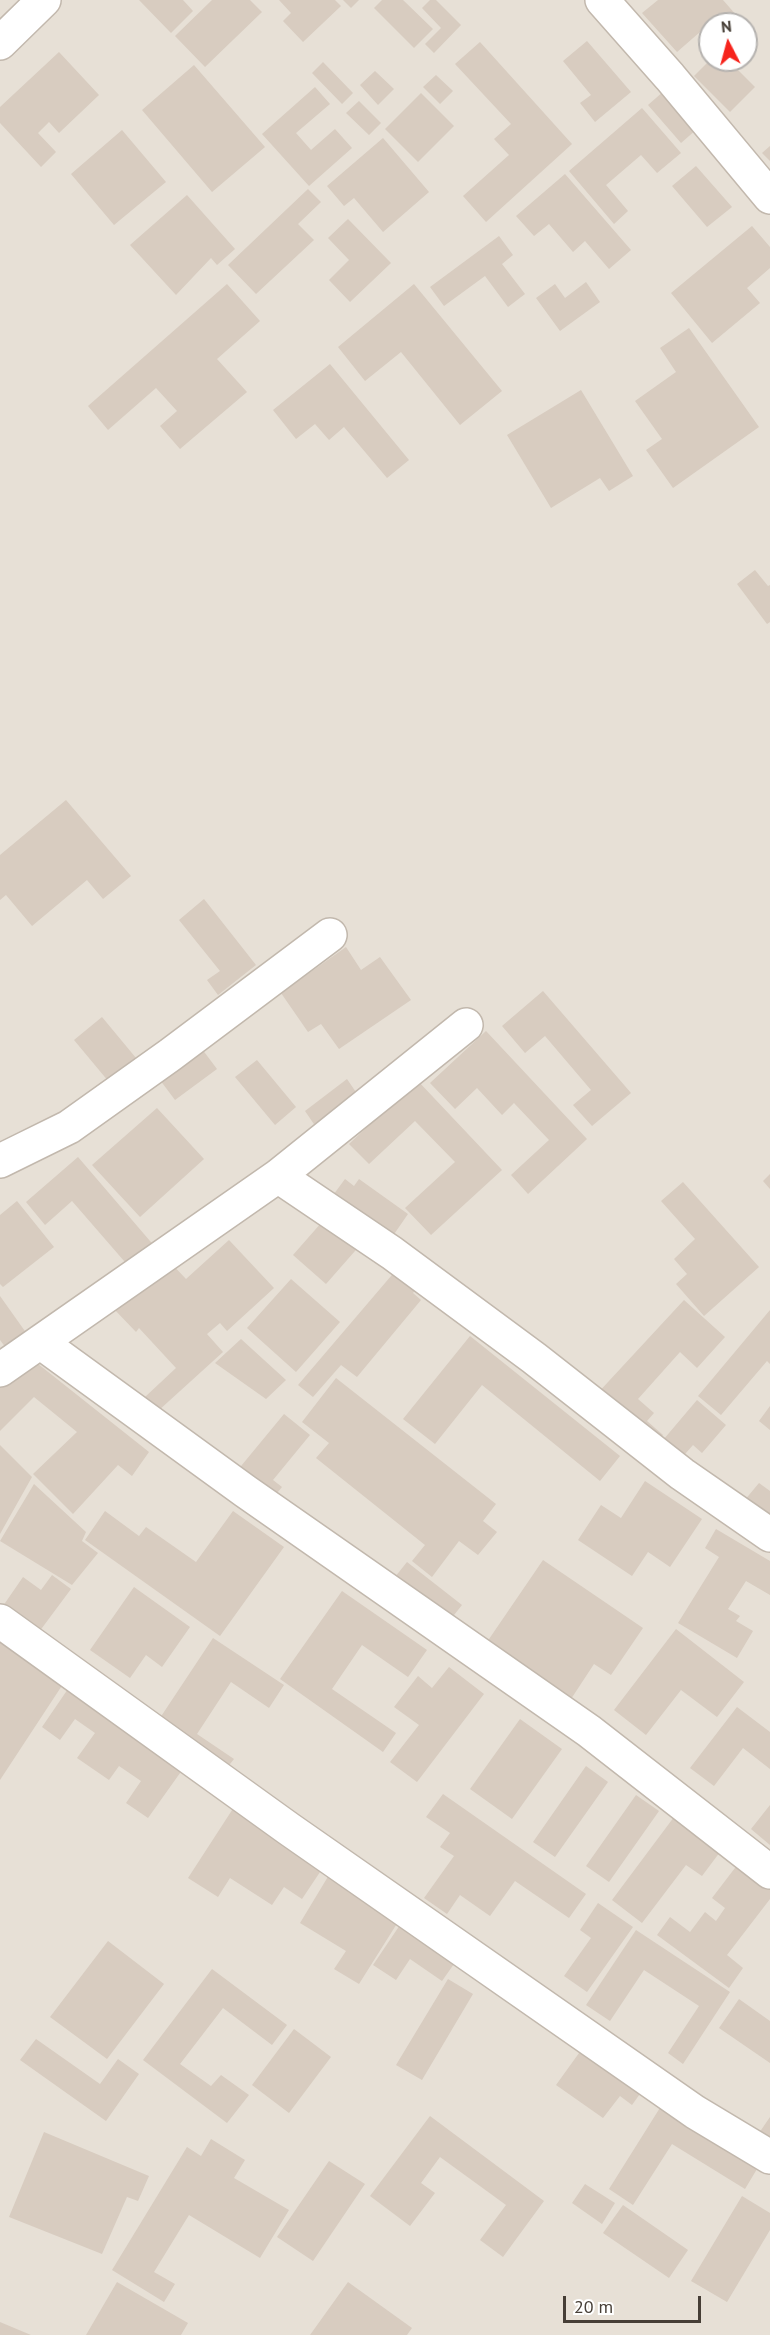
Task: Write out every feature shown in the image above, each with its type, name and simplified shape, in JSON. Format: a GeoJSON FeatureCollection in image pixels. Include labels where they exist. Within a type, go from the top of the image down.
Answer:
{"type":"FeatureCollection","features":[{"type":"Feature","properties":{"kind":"street"},"geometry":{"type":"LineString","coordinates":[[0,43],[44,0]]}},
{"type":"Feature","properties":{"kind":"street"},"geometry":{"type":"LineString","coordinates":[[602,0],[770,197]]}},
{"type":"Feature","properties":{"kind":"street"},"geometry":{"type":"LineString","coordinates":[[0,1161],[69,1127],[170,1055],[330,935]]}},
{"type":"Feature","properties":{"kind":"street"},"geometry":{"type":"LineString","coordinates":[[0,1370],[278,1176],[466,1025]]}},
{"type":"Feature","properties":{"kind":"street"},"geometry":{"type":"LineString","coordinates":[[278,1176],[401,1260],[534,1358],[682,1474],[770,1535]]}},
{"type":"Feature","properties":{"kind":"street"},"geometry":{"type":"LineString","coordinates":[[40,1342],[245,1491],[589,1731],[770,1872]]}},
{"type":"Feature","properties":{"kind":"street"},"geometry":{"type":"LineString","coordinates":[[0,1621],[289,1829],[686,2106],[770,2157]]}},
{"type":"Feature","properties":{"kind":"shaded area"},"geometry":{"type":"Polygon","coordinates":[[[0,0],[770,0],[770,2335],[0,2335],[0,0]]]}},
{"type":"Feature","properties":{"kind":"building"},"geometry":{"type":"Polygon","coordinates":[[[139,0],[183,0],[193,11],[171,33],[139,0]]]}},
{"type":"Feature","properties":{"kind":"building"},"geometry":{"type":"Polygon","coordinates":[[[212,0],[250,0],[262,12],[205,67],[175,36],[212,0]]]}},
{"type":"Feature","properties":{"kind":"building"},"geometry":{"type":"Polygon","coordinates":[[[279,0],[335,0],[341,6],[303,42],[283,21],[291,13],[279,0]]]}},
{"type":"Feature","properties":{"kind":"building"},"geometry":{"type":"Polygon","coordinates":[[[343,0],[359,0],[351,8],[343,0]]]}},
{"type":"Feature","properties":{"kind":"building"},"geometry":{"type":"Polygon","coordinates":[[[382,0],[403,0],[433,29],[414,48],[374,8],[382,0]]]}},
{"type":"Feature","properties":{"kind":"building"},"geometry":{"type":"Polygon","coordinates":[[[430,0],[436,0],[461,25],[434,53],[425,44],[441,28],[422,8],[430,0]]]}},
{"type":"Feature","properties":{"kind":"building"},"geometry":{"type":"Polygon","coordinates":[[[658,0],[723,0],[734,12],[698,12],[698,34],[677,52],[642,13],[658,0]]]}},
{"type":"Feature","properties":{"kind":"building"},"geometry":{"type":"Polygon","coordinates":[[[587,41],[631,92],[595,122],[580,103],[591,95],[563,61],[587,41]]]}},
{"type":"Feature","properties":{"kind":"building"},"geometry":{"type":"Polygon","coordinates":[[[480,42],[572,144],[486,222],[463,196],[509,155],[494,139],[511,124],[455,64],[480,42]]]}},
{"type":"Feature","properties":{"kind":"building"},"geometry":{"type":"Polygon","coordinates":[[[59,52],[99,95],[59,133],[49,122],[38,133],[56,152],[41,167],[0,123],[0,107],[59,52]]]}},
{"type":"Feature","properties":{"kind":"building"},"geometry":{"type":"Polygon","coordinates":[[[323,62],[353,93],[342,104],[312,73],[323,62]]]}},
{"type":"Feature","properties":{"kind":"building"},"geometry":{"type":"Polygon","coordinates":[[[194,65],[265,147],[212,192],[142,110],[194,65]]]}},
{"type":"Feature","properties":{"kind":"building"},"geometry":{"type":"Polygon","coordinates":[[[375,71],[394,89],[378,105],[360,85],[375,71]]]}},
{"type":"Feature","properties":{"kind":"building"},"geometry":{"type":"Polygon","coordinates":[[[698,72],[740,72],[755,87],[730,112],[694,76],[698,72]]]}},
{"type":"Feature","properties":{"kind":"building"},"geometry":{"type":"Polygon","coordinates":[[[436,75],[453,91],[440,104],[423,87],[436,75]]]}},
{"type":"Feature","properties":{"kind":"building"},"geometry":{"type":"Polygon","coordinates":[[[315,87],[330,104],[296,133],[311,150],[335,129],[352,148],[309,186],[262,134],[315,87]]]}},
{"type":"Feature","properties":{"kind":"building"},"geometry":{"type":"Polygon","coordinates":[[[664,91],[697,129],[681,143],[648,105],[664,91]]]}},
{"type":"Feature","properties":{"kind":"building"},"geometry":{"type":"Polygon","coordinates":[[[421,93],[454,126],[418,162],[385,129],[421,93]]]}},
{"type":"Feature","properties":{"kind":"building"},"geometry":{"type":"Polygon","coordinates":[[[359,101],[381,123],[369,135],[346,113],[359,101]]]}},
{"type":"Feature","properties":{"kind":"building"},"geometry":{"type":"Polygon","coordinates":[[[642,108],[681,153],[657,173],[641,155],[606,185],[628,211],[614,224],[569,171],[642,108]]]}},
{"type":"Feature","properties":{"kind":"building"},"geometry":{"type":"Polygon","coordinates":[[[122,130],[166,182],[114,225],[71,174],[122,130]]]}},
{"type":"Feature","properties":{"kind":"building"},"geometry":{"type":"Polygon","coordinates":[[[383,138],[429,192],[383,232],[354,198],[344,206],[327,186],[383,138]]]}},
{"type":"Feature","properties":{"kind":"building"},"geometry":{"type":"Polygon","coordinates":[[[770,146],[770,161],[762,153],[770,146]]]}},
{"type":"Feature","properties":{"kind":"building"},"geometry":{"type":"Polygon","coordinates":[[[696,166],[732,207],[707,227],[672,186],[696,166]]]}},
{"type":"Feature","properties":{"kind":"building"},"geometry":{"type":"Polygon","coordinates":[[[565,174],[631,250],[609,269],[585,241],[573,252],[549,224],[534,236],[516,216],[565,174]]]}},
{"type":"Feature","properties":{"kind":"building"},"geometry":{"type":"Polygon","coordinates":[[[308,189],[321,202],[298,224],[314,240],[256,294],[228,265],[308,189]]]}},
{"type":"Feature","properties":{"kind":"building"},"geometry":{"type":"Polygon","coordinates":[[[187,195],[235,249],[217,265],[211,258],[176,295],[130,245],[187,195]]]}},
{"type":"Feature","properties":{"kind":"building"},"geometry":{"type":"Polygon","coordinates":[[[348,219],[391,263],[350,302],[329,280],[349,260],[328,238],[348,219]]]}},
{"type":"Feature","properties":{"kind":"building"},"geometry":{"type":"Polygon","coordinates":[[[752,226],[770,247],[770,268],[747,288],[760,303],[712,343],[671,293],[752,226]]]}},
{"type":"Feature","properties":{"kind":"building"},"geometry":{"type":"Polygon","coordinates":[[[499,236],[513,255],[502,264],[525,294],[508,307],[485,276],[444,306],[430,287],[499,236]]]}},
{"type":"Feature","properties":{"kind":"building"},"geometry":{"type":"Polygon","coordinates":[[[586,282],[600,302],[560,331],[536,298],[555,284],[565,298],[586,282]]]}},
{"type":"Feature","properties":{"kind":"building"},"geometry":{"type":"Polygon","coordinates":[[[227,284],[260,321],[217,359],[247,392],[180,449],[160,426],[177,411],[156,388],[108,430],[88,406],[227,284]]]}},
{"type":"Feature","properties":{"kind":"building"},"geometry":{"type":"Polygon","coordinates":[[[414,284],[502,391],[460,425],[401,352],[365,381],[338,347],[414,284]]]}},
{"type":"Feature","properties":{"kind":"building"},"geometry":{"type":"Polygon","coordinates":[[[689,328],[759,427],[673,488],[646,450],[662,439],[635,401],[676,372],[660,348],[689,328]]]}},
{"type":"Feature","properties":{"kind":"building"},"geometry":{"type":"Polygon","coordinates":[[[330,364],[409,460],[387,478],[344,427],[329,440],[315,424],[296,439],[273,410],[330,364]]]}},
{"type":"Feature","properties":{"kind":"building"},"geometry":{"type":"Polygon","coordinates":[[[581,390],[633,476],[609,491],[600,478],[551,508],[507,435],[581,390]]]}},
{"type":"Feature","properties":{"kind":"building"},"geometry":{"type":"Polygon","coordinates":[[[755,570],[768,586],[770,585],[770,622],[767,624],[737,584],[755,570]]]}},
{"type":"Feature","properties":{"kind":"building"},"geometry":{"type":"Polygon","coordinates":[[[66,800],[131,876],[103,899],[87,880],[32,926],[6,895],[0,900],[0,855],[66,800]]]}},
{"type":"Feature","properties":{"kind":"building"},"geometry":{"type":"Polygon","coordinates":[[[204,899],[256,965],[218,995],[207,980],[220,971],[179,920],[204,899]]]}},
{"type":"Feature","properties":{"kind":"building"},"geometry":{"type":"Polygon","coordinates":[[[346,947],[361,970],[380,957],[411,1000],[339,1049],[321,1024],[308,1032],[281,993],[346,947]]]}},
{"type":"Feature","properties":{"kind":"building"},"geometry":{"type":"Polygon","coordinates":[[[543,991],[631,1093],[592,1126],[573,1105],[591,1090],[545,1036],[525,1053],[502,1026],[543,991]]]}},
{"type":"Feature","properties":{"kind":"building"},"geometry":{"type":"Polygon","coordinates":[[[102,1017],[136,1058],[109,1082],[74,1040],[102,1017]]]}},
{"type":"Feature","properties":{"kind":"building"},"geometry":{"type":"Polygon","coordinates":[[[486,1031],[587,1139],[528,1194],[511,1175],[549,1140],[514,1103],[502,1115],[477,1088],[455,1109],[430,1083],[486,1031]]]}},
{"type":"Feature","properties":{"kind":"building"},"geometry":{"type":"Polygon","coordinates":[[[202,1049],[217,1069],[175,1100],[160,1080],[202,1049]]]}},
{"type":"Feature","properties":{"kind":"building"},"geometry":{"type":"Polygon","coordinates":[[[257,1060],[296,1107],[275,1125],[235,1077],[257,1060]]]}},
{"type":"Feature","properties":{"kind":"building"},"geometry":{"type":"Polygon","coordinates":[[[347,1079],[362,1101],[320,1133],[305,1111],[347,1079]]]}},
{"type":"Feature","properties":{"kind":"building"},"geometry":{"type":"Polygon","coordinates":[[[417,1080],[502,1170],[431,1235],[405,1208],[455,1162],[415,1121],[369,1164],[349,1144],[417,1080]]]}},
{"type":"Feature","properties":{"kind":"building"},"geometry":{"type":"Polygon","coordinates":[[[157,1108],[204,1159],[140,1217],[92,1165],[157,1108]]]}},
{"type":"Feature","properties":{"kind":"building"},"geometry":{"type":"Polygon","coordinates":[[[78,1157],[156,1248],[131,1269],[72,1201],[45,1225],[26,1202],[78,1157]]]}},
{"type":"Feature","properties":{"kind":"building"},"geometry":{"type":"Polygon","coordinates":[[[770,1174],[770,1189],[763,1181],[770,1174]]]}},
{"type":"Feature","properties":{"kind":"building"},"geometry":{"type":"Polygon","coordinates":[[[345,1179],[354,1186],[359,1179],[408,1214],[390,1240],[331,1198],[345,1179]]]}},
{"type":"Feature","properties":{"kind":"building"},"geometry":{"type":"Polygon","coordinates":[[[683,1182],[759,1267],[704,1316],[676,1284],[687,1274],[674,1259],[695,1239],[661,1201],[683,1182]]]}},
{"type":"Feature","properties":{"kind":"building"},"geometry":{"type":"Polygon","coordinates":[[[17,1201],[54,1247],[3,1287],[0,1284],[0,1215],[17,1201]]]}},
{"type":"Feature","properties":{"kind":"building"},"geometry":{"type":"Polygon","coordinates":[[[329,1214],[362,1243],[326,1284],[293,1255],[329,1214]]]}},
{"type":"Feature","properties":{"kind":"building"},"geometry":{"type":"Polygon","coordinates":[[[229,1240],[274,1288],[227,1331],[220,1323],[207,1334],[223,1352],[158,1411],[145,1397],[176,1368],[139,1328],[136,1332],[114,1309],[168,1260],[186,1279],[229,1240]]]}},
{"type":"Feature","properties":{"kind":"building"},"geometry":{"type":"Polygon","coordinates":[[[397,1269],[418,1287],[413,1293],[421,1300],[357,1377],[341,1365],[313,1397],[298,1385],[397,1269]]]}},
{"type":"Feature","properties":{"kind":"building"},"geometry":{"type":"Polygon","coordinates":[[[291,1279],[340,1322],[296,1372],[247,1328],[291,1279]]]}},
{"type":"Feature","properties":{"kind":"building"},"geometry":{"type":"Polygon","coordinates":[[[0,1296],[27,1334],[6,1348],[0,1340],[0,1296]]]}},
{"type":"Feature","properties":{"kind":"building"},"geometry":{"type":"Polygon","coordinates":[[[684,1300],[725,1337],[697,1368],[680,1352],[638,1399],[654,1413],[647,1421],[663,1435],[652,1447],[596,1395],[684,1300]]]}},
{"type":"Feature","properties":{"kind":"building"},"geometry":{"type":"Polygon","coordinates":[[[770,1310],[770,1364],[767,1361],[721,1415],[698,1396],[770,1310]]]}},
{"type":"Feature","properties":{"kind":"building"},"geometry":{"type":"Polygon","coordinates":[[[470,1336],[620,1456],[600,1481],[482,1385],[435,1444],[403,1419],[470,1336]]]}},
{"type":"Feature","properties":{"kind":"building"},"geometry":{"type":"Polygon","coordinates":[[[241,1339],[286,1380],[266,1399],[215,1363],[241,1339]]]}},
{"type":"Feature","properties":{"kind":"building"},"geometry":{"type":"Polygon","coordinates":[[[28,1356],[149,1452],[132,1476],[118,1465],[73,1514],[33,1474],[77,1432],[34,1397],[0,1431],[0,1380],[28,1356]]]}},
{"type":"Feature","properties":{"kind":"building"},"geometry":{"type":"Polygon","coordinates":[[[336,1378],[496,1504],[483,1521],[497,1532],[478,1555],[459,1541],[432,1577],[412,1561],[425,1545],[316,1458],[329,1443],[302,1422],[336,1378]]]}},
{"type":"Feature","properties":{"kind":"building"},"geometry":{"type":"Polygon","coordinates":[[[697,1400],[726,1425],[702,1453],[693,1445],[678,1462],[658,1446],[697,1400]]]}},
{"type":"Feature","properties":{"kind":"building"},"geometry":{"type":"Polygon","coordinates":[[[770,1406],[770,1430],[759,1421],[770,1406]]]}},
{"type":"Feature","properties":{"kind":"building"},"geometry":{"type":"Polygon","coordinates":[[[284,1414],[310,1435],[273,1480],[282,1487],[267,1505],[232,1477],[284,1414]]]}},
{"type":"Feature","properties":{"kind":"building"},"geometry":{"type":"Polygon","coordinates":[[[0,1445],[32,1477],[0,1534],[0,1445]]]}},
{"type":"Feature","properties":{"kind":"building"},"geometry":{"type":"Polygon","coordinates":[[[645,1481],[702,1519],[670,1567],[648,1552],[632,1576],[578,1540],[601,1505],[621,1518],[645,1481]]]}},
{"type":"Feature","properties":{"kind":"building"},"geometry":{"type":"Polygon","coordinates":[[[759,1483],[770,1491],[770,1531],[739,1507],[759,1483]]]}},
{"type":"Feature","properties":{"kind":"building"},"geometry":{"type":"Polygon","coordinates":[[[34,1484],[86,1532],[82,1541],[98,1553],[72,1585],[0,1541],[34,1484]]]}},
{"type":"Feature","properties":{"kind":"building"},"geometry":{"type":"Polygon","coordinates":[[[105,1511],[139,1536],[146,1527],[196,1562],[233,1511],[284,1547],[220,1636],[85,1540],[105,1511]]]}},
{"type":"Feature","properties":{"kind":"building"},"geometry":{"type":"Polygon","coordinates":[[[716,1529],[770,1561],[770,1595],[746,1581],[728,1609],[740,1616],[736,1621],[753,1631],[737,1658],[678,1623],[719,1557],[705,1548],[716,1529]]]}},
{"type":"Feature","properties":{"kind":"building"},"geometry":{"type":"Polygon","coordinates":[[[543,1560],[643,1628],[611,1675],[594,1664],[571,1699],[487,1642],[543,1560]]]}},
{"type":"Feature","properties":{"kind":"building"},"geometry":{"type":"Polygon","coordinates":[[[407,1562],[462,1605],[446,1625],[391,1582],[407,1562]]]}},
{"type":"Feature","properties":{"kind":"building"},"geometry":{"type":"Polygon","coordinates":[[[52,1575],[71,1589],[39,1632],[3,1606],[23,1577],[41,1590],[52,1575]]]}},
{"type":"Feature","properties":{"kind":"building"},"geometry":{"type":"Polygon","coordinates":[[[134,1587],[190,1627],[162,1667],[146,1655],[130,1678],[90,1650],[134,1587]]]}},
{"type":"Feature","properties":{"kind":"building"},"geometry":{"type":"Polygon","coordinates":[[[342,1591],[427,1650],[408,1677],[362,1645],[332,1689],[396,1733],[383,1752],[280,1679],[342,1591]]]}},
{"type":"Feature","properties":{"kind":"building"},"geometry":{"type":"Polygon","coordinates":[[[676,1629],[744,1682],[717,1717],[681,1690],[646,1735],[614,1710],[676,1629]]]}},
{"type":"Feature","properties":{"kind":"building"},"geometry":{"type":"Polygon","coordinates":[[[0,1638],[65,1681],[0,1780],[0,1638]]]}},
{"type":"Feature","properties":{"kind":"building"},"geometry":{"type":"Polygon","coordinates":[[[213,1638],[284,1685],[269,1708],[231,1682],[197,1734],[234,1759],[226,1769],[156,1724],[213,1638]]]}},
{"type":"Feature","properties":{"kind":"building"},"geometry":{"type":"Polygon","coordinates":[[[449,1667],[484,1694],[417,1782],[390,1762],[419,1725],[394,1707],[418,1676],[432,1688],[449,1667]]]}},
{"type":"Feature","properties":{"kind":"building"},"geometry":{"type":"Polygon","coordinates":[[[70,1686],[185,1766],[148,1818],[126,1803],[141,1781],[119,1766],[109,1780],[77,1758],[95,1733],[75,1719],[60,1740],[42,1727],[70,1686]]]}},
{"type":"Feature","properties":{"kind":"building"},"geometry":{"type":"Polygon","coordinates":[[[737,1707],[770,1732],[770,1769],[743,1748],[714,1786],[690,1768],[737,1707]]]}},
{"type":"Feature","properties":{"kind":"building"},"geometry":{"type":"Polygon","coordinates":[[[520,1719],[562,1749],[512,1819],[470,1789],[520,1719]]]}},
{"type":"Feature","properties":{"kind":"building"},"geometry":{"type":"Polygon","coordinates":[[[586,1766],[608,1782],[555,1857],[533,1842],[586,1766]]]}},
{"type":"Feature","properties":{"kind":"building"},"geometry":{"type":"Polygon","coordinates":[[[443,1794],[586,1894],[569,1918],[515,1881],[490,1916],[460,1895],[447,1914],[424,1898],[454,1856],[440,1847],[450,1833],[426,1817],[443,1794]]]}},
{"type":"Feature","properties":{"kind":"building"},"geometry":{"type":"Polygon","coordinates":[[[636,1795],[659,1811],[609,1882],[586,1866],[636,1795]]]}},
{"type":"Feature","properties":{"kind":"building"},"geometry":{"type":"Polygon","coordinates":[[[236,1804],[326,1863],[302,1899],[284,1887],[272,1905],[230,1878],[218,1897],[188,1878],[236,1804]]]}},
{"type":"Feature","properties":{"kind":"building"},"geometry":{"type":"Polygon","coordinates":[[[770,1805],[770,1845],[751,1829],[770,1805]]]}},
{"type":"Feature","properties":{"kind":"building"},"geometry":{"type":"Polygon","coordinates":[[[674,1817],[720,1852],[702,1876],[686,1865],[642,1923],[612,1900],[674,1817]]]}},
{"type":"Feature","properties":{"kind":"building"},"geometry":{"type":"Polygon","coordinates":[[[738,1864],[770,1887],[770,1899],[727,1955],[743,1968],[729,1988],[657,1935],[670,1917],[690,1932],[705,1912],[716,1921],[725,1908],[712,1898],[738,1864]]]}},
{"type":"Feature","properties":{"kind":"building"},"geometry":{"type":"Polygon","coordinates":[[[332,1870],[403,1914],[359,1984],[334,1969],[346,1951],[300,1923],[332,1870]]]}},
{"type":"Feature","properties":{"kind":"building"},"geometry":{"type":"Polygon","coordinates":[[[598,1903],[633,1927],[587,1992],[564,1976],[591,1938],[580,1930],[598,1903]]]}},
{"type":"Feature","properties":{"kind":"building"},"geometry":{"type":"Polygon","coordinates":[[[406,1916],[461,1954],[442,1981],[410,1959],[396,1980],[373,1965],[406,1916]]]}},
{"type":"Feature","properties":{"kind":"building"},"geometry":{"type":"Polygon","coordinates":[[[636,1930],[730,1992],[683,2064],[668,2053],[699,2006],[644,1970],[610,2021],[586,2005],[636,1930]]]}},
{"type":"Feature","properties":{"kind":"building"},"geometry":{"type":"Polygon","coordinates":[[[108,1941],[164,1984],[107,2059],[50,2017],[108,1941]]]}},
{"type":"Feature","properties":{"kind":"building"},"geometry":{"type":"Polygon","coordinates":[[[212,1969],[287,2025],[272,2045],[223,2008],[180,2064],[211,2086],[221,2075],[249,2095],[227,2123],[143,2060],[212,1969]]]}},
{"type":"Feature","properties":{"kind":"building"},"geometry":{"type":"Polygon","coordinates":[[[448,1979],[473,1994],[422,2080],[396,2065],[448,1979]]]}},
{"type":"Feature","properties":{"kind":"building"},"geometry":{"type":"Polygon","coordinates":[[[739,1999],[770,2021],[770,2063],[719,2028],[739,1999]]]}},
{"type":"Feature","properties":{"kind":"building"},"geometry":{"type":"Polygon","coordinates":[[[294,2029],[331,2057],[289,2113],[252,2085],[294,2029]]]}},
{"type":"Feature","properties":{"kind":"building"},"geometry":{"type":"Polygon","coordinates":[[[36,2039],[100,2084],[118,2059],[139,2074],[106,2121],[20,2060],[36,2039]]]}},
{"type":"Feature","properties":{"kind":"building"},"geometry":{"type":"Polygon","coordinates":[[[587,2042],[647,2084],[632,2105],[620,2096],[603,2118],[556,2085],[587,2042]]]}},
{"type":"Feature","properties":{"kind":"building"},"geometry":{"type":"Polygon","coordinates":[[[663,2103],[760,2164],[745,2189],[672,2144],[633,2205],[609,2189],[663,2103]]]}},
{"type":"Feature","properties":{"kind":"building"},"geometry":{"type":"Polygon","coordinates":[[[430,2116],[544,2201],[503,2257],[480,2240],[506,2205],[440,2157],[421,2183],[435,2193],[410,2226],[370,2196],[430,2116]]]}},
{"type":"Feature","properties":{"kind":"building"},"geometry":{"type":"Polygon","coordinates":[[[770,2117],[770,2145],[757,2136],[770,2117]]]}},
{"type":"Feature","properties":{"kind":"building"},"geometry":{"type":"Polygon","coordinates":[[[44,2132],[149,2176],[138,2201],[127,2197],[102,2254],[9,2217],[44,2132]]]}},
{"type":"Feature","properties":{"kind":"building"},"geometry":{"type":"Polygon","coordinates":[[[211,2139],[245,2160],[234,2178],[289,2210],[260,2258],[189,2215],[154,2272],[175,2284],[164,2302],[112,2270],[187,2147],[201,2156],[211,2139]]]}},
{"type":"Feature","properties":{"kind":"building"},"geometry":{"type":"Polygon","coordinates":[[[329,2161],[365,2184],[313,2261],[277,2237],[329,2161]]]}},
{"type":"Feature","properties":{"kind":"building"},"geometry":{"type":"Polygon","coordinates":[[[585,2184],[615,2203],[602,2224],[572,2203],[585,2184]]]}},
{"type":"Feature","properties":{"kind":"building"},"geometry":{"type":"Polygon","coordinates":[[[742,2196],[770,2213],[770,2230],[727,2302],[691,2281],[742,2196]]]}},
{"type":"Feature","properties":{"kind":"building"},"geometry":{"type":"Polygon","coordinates":[[[623,2205],[688,2250],[669,2278],[603,2233],[623,2205]]]}},
{"type":"Feature","properties":{"kind":"building"},"geometry":{"type":"Polygon","coordinates":[[[117,2282],[188,2323],[181,2335],[86,2335],[117,2282]]]}},
{"type":"Feature","properties":{"kind":"building"},"geometry":{"type":"Polygon","coordinates":[[[348,2282],[412,2328],[407,2335],[310,2335],[348,2282]]]}},
{"type":"Feature","properties":{"kind":"building"},"geometry":{"type":"Polygon","coordinates":[[[0,2322],[31,2335],[0,2335],[0,2322]]]}}]}
